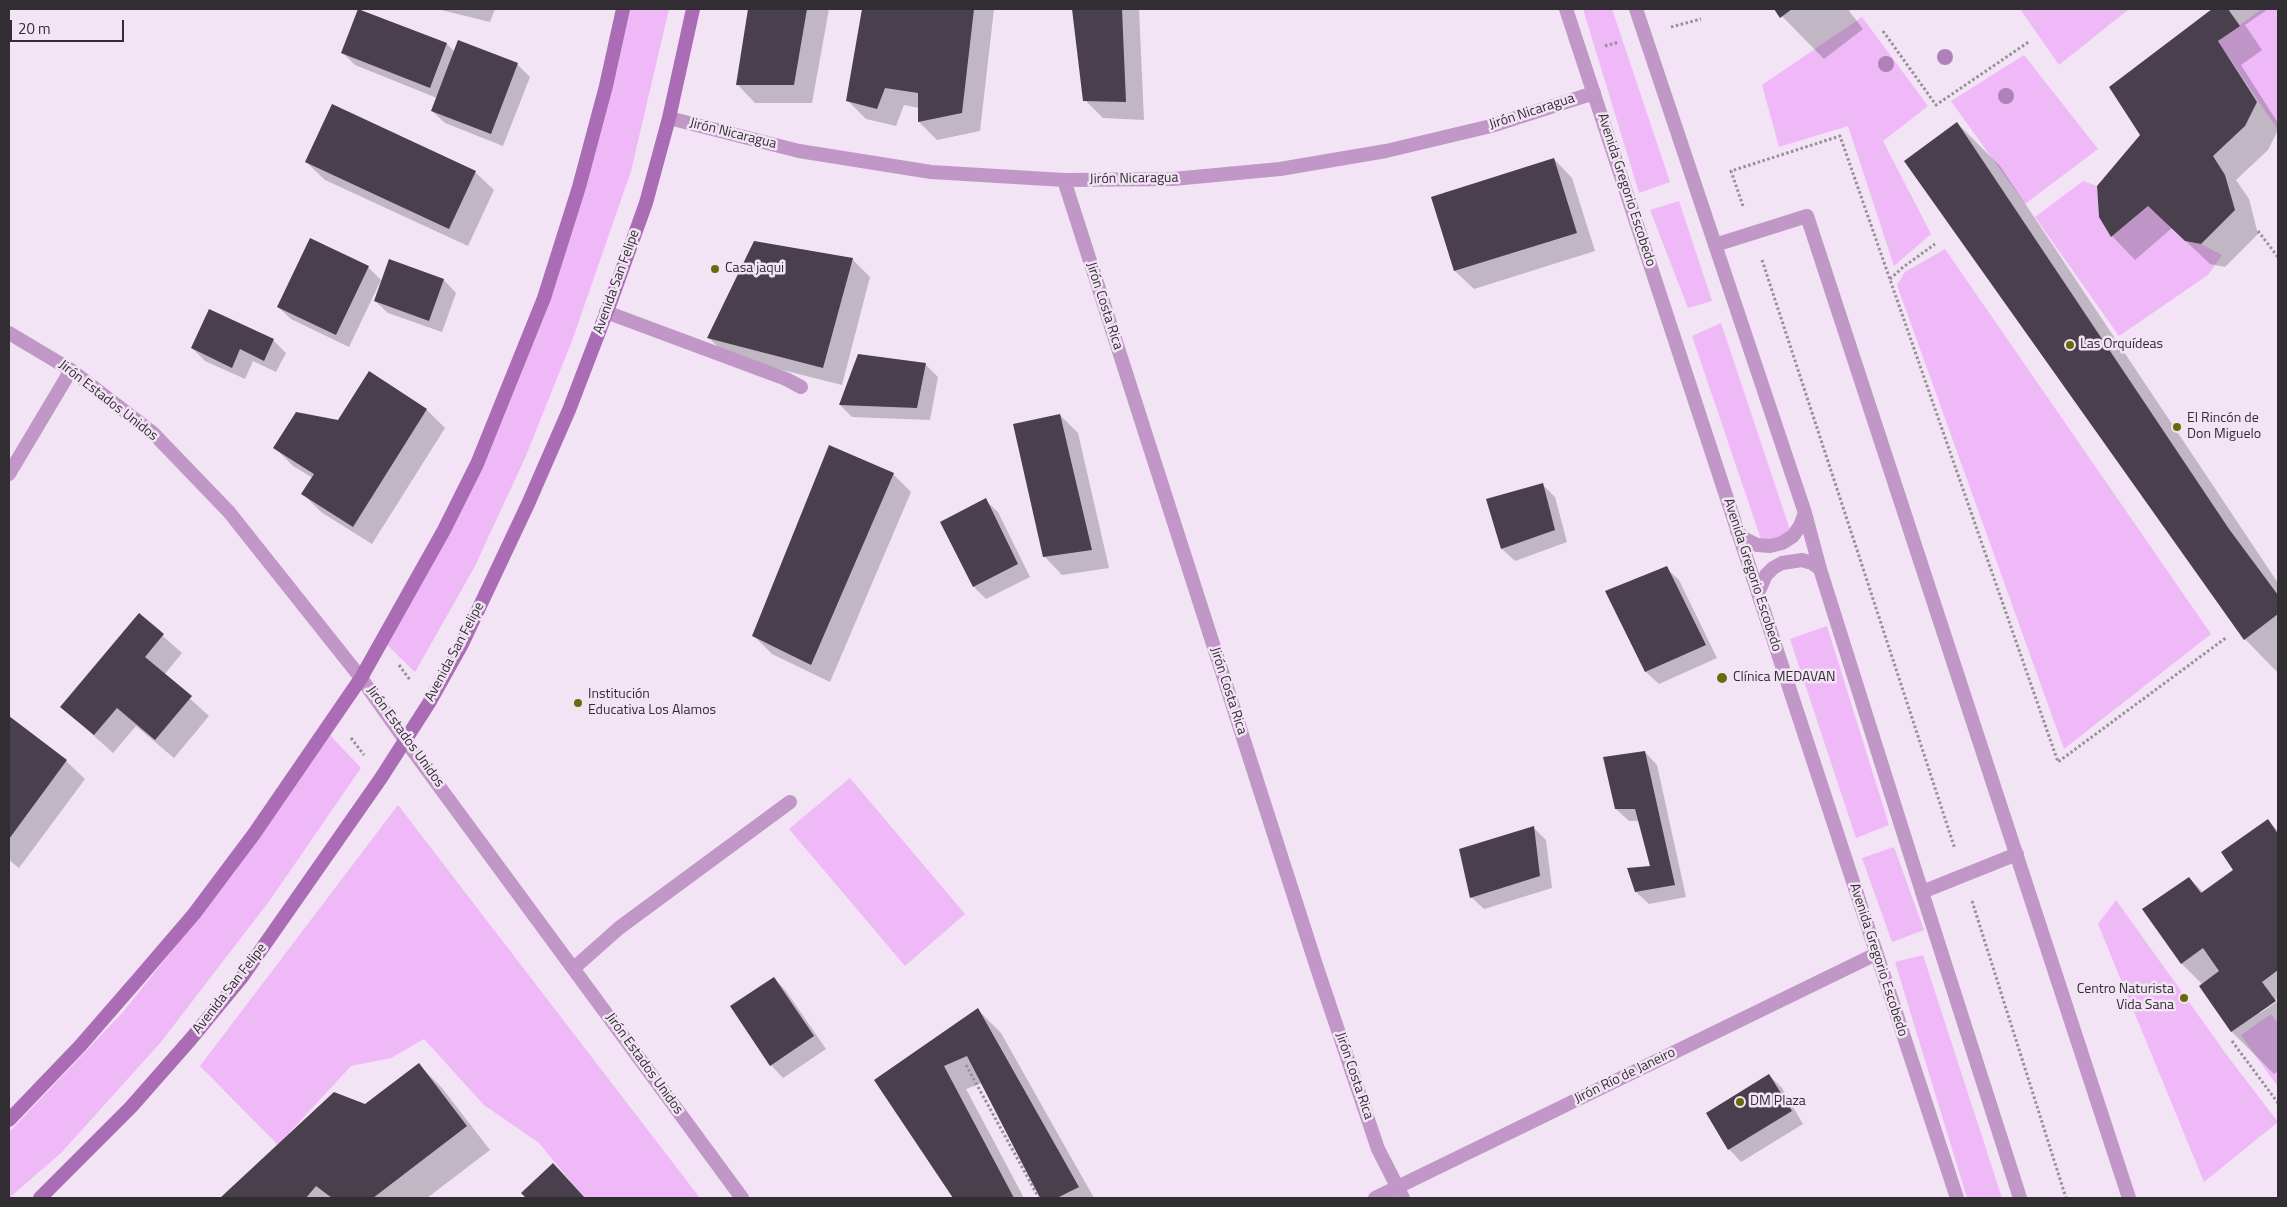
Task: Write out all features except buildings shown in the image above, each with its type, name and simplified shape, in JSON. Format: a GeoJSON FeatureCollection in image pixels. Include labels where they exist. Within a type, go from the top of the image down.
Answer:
{"type":"FeatureCollection","features":[{"type":"Feature","properties":{"kind":"main road"},"geometry":{"type":"LineString","coordinates":[[9,1120],[80,1046],[194,914],[260,826],[361,678],[444,530],[477,464],[544,298],[579,187],[606,86],[623,9]]}},
{"type":"Feature","properties":{"kind":"main road","name":"Avenida San Felipe"},"geometry":{"type":"LineString","coordinates":[[40,1198],[131,1106],[190,1040],[242,977],[340,839],[405,740],[462,644],[569,410],[646,203],[669,118],[693,9]]}},
{"type":"Feature","properties":{"kind":"street","name":"Avenida Gregorio Escobedo"},"geometry":{"type":"LineString","coordinates":[[1566,9],[1957,1198]]}},
{"type":"Feature","properties":{"kind":"street"},"geometry":{"type":"LineString","coordinates":[[1636,9],[1805,513],[1820,569],[2020,1198]]}},
{"type":"Feature","properties":{"kind":"street","name":"Jirón Nicaragua"},"geometry":{"type":"LineString","coordinates":[[669,118],[799,151],[931,172],[1064,180],[1172,179],[1280,169],[1386,151],[1491,126],[1594,93]]}},
{"type":"Feature","properties":{"kind":"street","name":"Jirón Costa Rica"},"geometry":{"type":"LineString","coordinates":[[1064,180],[1317,968],[1378,1149],[1400,1193]]}},
{"type":"Feature","properties":{"kind":"street"},"geometry":{"type":"LineString","coordinates":[[1715,245],[1807,216],[2018,854],[2129,1198]]}},
{"type":"Feature","properties":{"kind":"street"},"geometry":{"type":"LineString","coordinates":[[606,312],[786,378],[801,387]]}},
{"type":"Feature","properties":{"kind":"street","name":"Jirón Estados Unidos"},"geometry":{"type":"LineString","coordinates":[[9,333],[71,370],[153,433],[229,512],[361,678],[742,1198]]}},
{"type":"Feature","properties":{"kind":"street"},"geometry":{"type":"LineString","coordinates":[[9,474],[71,370]]}},
{"type":"Feature","properties":{"kind":"street"},"geometry":{"type":"LineString","coordinates":[[1736,530],[1745,539],[1757,545],[1770,546],[1782,543],[1793,536],[1800,526],[1805,513]]}},
{"type":"Feature","properties":{"kind":"street"},"geometry":{"type":"LineString","coordinates":[[1758,593],[1766,575],[1782,562],[1802,560],[1812,563],[1820,569]]}},
{"type":"Feature","properties":{"kind":"street"},"geometry":{"type":"LineString","coordinates":[[574,968],[619,928],[790,802]]}},
{"type":"Feature","properties":{"kind":"street"},"geometry":{"type":"LineString","coordinates":[[1922,892],[2018,854]]}},
{"type":"Feature","properties":{"kind":"street","name":"Jirón Río de Janeiro"},"geometry":{"type":"LineString","coordinates":[[1375,1198],[1400,1193],[1876,954]]}},
{"type":"Feature","properties":{"kind":"path"},"geometry":{"type":"LineString","coordinates":[[1668,28],[1701,19]]}},
{"type":"Feature","properties":{"kind":"path"},"geometry":{"type":"LineString","coordinates":[[1883,31],[1936,105],[2030,41]]}},
{"type":"Feature","properties":{"kind":"path"},"geometry":{"type":"LineString","coordinates":[[1603,46],[1627,40]]}},
{"type":"Feature","properties":{"kind":"path"},"geometry":{"type":"LineString","coordinates":[[1743,206],[1731,171],[1840,136],[2058,762],[2227,637]]}},
{"type":"Feature","properties":{"kind":"path"},"geometry":{"type":"LineString","coordinates":[[2258,230],[2278,257]]}},
{"type":"Feature","properties":{"kind":"path"},"geometry":{"type":"LineString","coordinates":[[1890,279],[1935,244]]}},
{"type":"Feature","properties":{"kind":"path"},"geometry":{"type":"LineString","coordinates":[[1762,260],[1956,852]]}},
{"type":"Feature","properties":{"kind":"path"},"geometry":{"type":"LineString","coordinates":[[1970,897],[2066,1198]]}},
{"type":"Feature","properties":{"kind":"path"},"geometry":{"type":"LineString","coordinates":[[2232,1041],[2278,1103]]}},
{"type":"Feature","properties":{"kind":"path"},"geometry":{"type":"LineString","coordinates":[[966,1065],[1039,1198]]}},
{"type":"Feature","properties":{"kind":"shaded area"},"geometry":{"type":"Polygon","coordinates":[[[624,9],[669,9],[631,171],[572,341],[525,458],[474,568],[415,672],[383,641],[489,425],[535,309],[583,164],[624,9]]]}},
{"type":"Feature","properties":{"kind":"shaded area"},"geometry":{"type":"Polygon","coordinates":[[[1583,9],[1612,9],[1670,182],[1639,193],[1583,9]]]}},
{"type":"Feature","properties":{"kind":"shaded area"},"geometry":{"type":"Polygon","coordinates":[[[2020,9],[2129,9],[2059,65],[2020,9]]]}},
{"type":"Feature","properties":{"kind":"shaded area"},"geometry":{"type":"Polygon","coordinates":[[[2262,9],[2278,9],[2278,130],[2218,41],[2262,9]]]}},
{"type":"Feature","properties":{"kind":"shaded area"},"geometry":{"type":"Polygon","coordinates":[[[1862,17],[1928,106],[1883,141],[1931,234],[1894,266],[1848,126],[1779,147],[1762,85],[1862,17]]]}},
{"type":"Feature","properties":{"kind":"shaded area"},"geometry":{"type":"Polygon","coordinates":[[[2024,55],[2098,149],[2025,204],[1951,101],[2024,55]]]}},
{"type":"Feature","properties":{"kind":"shaded area"},"geometry":{"type":"Polygon","coordinates":[[[2083,181],[2097,186],[2099,217],[2111,237],[2148,206],[2185,241],[2201,244],[2222,255],[2208,275],[2119,336],[2035,217],[2083,181]]]}},
{"type":"Feature","properties":{"kind":"shaded area"},"geometry":{"type":"Polygon","coordinates":[[[1679,201],[1712,301],[1688,308],[1650,210],[1679,201]]]}},
{"type":"Feature","properties":{"kind":"shaded area"},"geometry":{"type":"Polygon","coordinates":[[[1945,249],[2211,634],[2064,749],[1897,285],[1905,272],[1945,249]]]}},
{"type":"Feature","properties":{"kind":"shaded area"},"geometry":{"type":"Polygon","coordinates":[[[1721,323],[1793,539],[1765,551],[1692,336],[1721,323]]]}},
{"type":"Feature","properties":{"kind":"shaded area"},"geometry":{"type":"Polygon","coordinates":[[[1827,626],[1889,825],[1856,838],[1790,639],[1827,626]]]}},
{"type":"Feature","properties":{"kind":"shaded area"},"geometry":{"type":"Polygon","coordinates":[[[330,735],[361,768],[270,900],[161,1042],[61,1153],[9,1198],[9,1132],[123,1012],[233,874],[330,735]]]}},
{"type":"Feature","properties":{"kind":"shaded area"},"geometry":{"type":"Polygon","coordinates":[[[850,778],[965,914],[905,966],[789,829],[850,778]]]}},
{"type":"Feature","properties":{"kind":"shaded area"},"geometry":{"type":"Polygon","coordinates":[[[398,805],[700,1198],[584,1198],[539,1143],[484,1105],[424,1039],[391,1058],[351,1066],[278,1145],[200,1066],[398,805]]]}},
{"type":"Feature","properties":{"kind":"shaded area"},"geometry":{"type":"Polygon","coordinates":[[[1894,847],[1924,930],[1892,942],[1862,858],[1894,847]]]}},
{"type":"Feature","properties":{"kind":"shaded area"},"geometry":{"type":"Polygon","coordinates":[[[2116,900],[2229,1058],[2278,1122],[2204,1182],[2098,924],[2116,900]]]}},
{"type":"Feature","properties":{"kind":"shaded area"},"geometry":{"type":"Polygon","coordinates":[[[1923,955],[2002,1198],[1967,1198],[1895,962],[1923,955]]]}},
{"type":"Feature","properties":{"kind":"shaded area"},"geometry":{"type":"Polygon","coordinates":[[[2271,1014],[2278,1023],[2278,1087],[2241,1035],[2271,1014]]]}},
{"type":"Feature","properties":{"kind":"place","name":"Casa jaqui"},"geometry":{"type":"Point","coordinates":[715,269]}},
{"type":"Feature","properties":{"kind":"place","name":"Las Orquídeas"},"geometry":{"type":"Point","coordinates":[2070,345]}},
{"type":"Feature","properties":{"kind":"place","name":"El Rincón de Don Miguelo"},"geometry":{"type":"Point","coordinates":[2177,427]}},
{"type":"Feature","properties":{"kind":"place","name":"Clínica MEDAVAN"},"geometry":{"type":"Point","coordinates":[1722,678]}},
{"type":"Feature","properties":{"kind":"place","name":"Institución Educativa Los Alamos"},"geometry":{"type":"Point","coordinates":[578,703]}},
{"type":"Feature","properties":{"kind":"place","name":"Centro Naturista Vida Sana"},"geometry":{"type":"Point","coordinates":[2184,998]}},
{"type":"Feature","properties":{"kind":"place","name":"DM Plaza"},"geometry":{"type":"Point","coordinates":[1740,1102]}}]}
